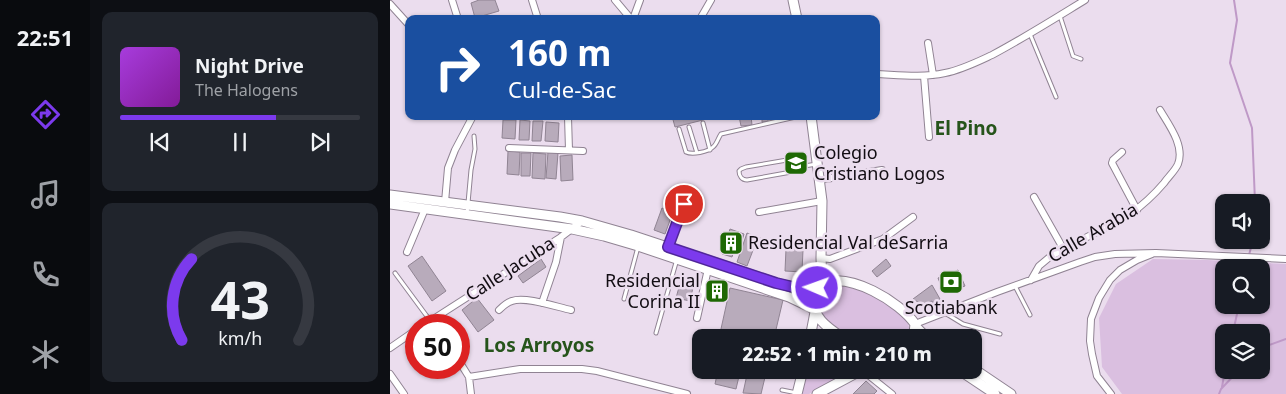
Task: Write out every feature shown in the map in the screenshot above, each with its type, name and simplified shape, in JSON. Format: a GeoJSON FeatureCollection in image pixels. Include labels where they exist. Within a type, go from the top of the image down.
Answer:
{"type":"FeatureCollection","features":[{"type":"Feature","properties":{"kind":"main road"},"geometry":{"type":"LineString","coordinates":[[793,0],[796,15]]}},
{"type":"Feature","properties":{"kind":"main road"},"geometry":{"type":"LineString","coordinates":[[812,120],[822,201],[820,286],[814,294],[815,311],[812,329]]}},
{"type":"Feature","properties":{"kind":"main road"},"geometry":{"type":"LineString","coordinates":[[390,195],[425,209],[572,229],[668,247],[793,287],[820,286],[829,282],[852,284],[882,295],[900,307],[919,329]]}},
{"type":"Feature","properties":{"kind":"main road"},"geometry":{"type":"LineString","coordinates":[[390,204],[445,202],[582,221],[639,242],[677,259],[789,296],[815,311],[824,324],[831,329]]}},
{"type":"Feature","properties":{"kind":"main road"},"geometry":{"type":"LineString","coordinates":[[915,329],[916,325]]}},
{"type":"Feature","properties":{"kind":"main road"},"geometry":{"type":"LineString","coordinates":[[982,374],[1011,394]]}},
{"type":"Feature","properties":{"kind":"main road"},"geometry":{"type":"LineString","coordinates":[[797,394],[801,379]]}},
{"type":"Feature","properties":{"kind":"main road"},"geometry":{"type":"LineString","coordinates":[[817,394],[845,379]]}},
{"type":"Feature","properties":{"kind":"main road"},"geometry":{"type":"LineString","coordinates":[[972,379],[995,394]]}},
{"type":"Feature","properties":{"kind":"street"},"geometry":{"type":"LineString","coordinates":[[452,0],[457,15]]}},
{"type":"Feature","properties":{"kind":"street"},"geometry":{"type":"LineString","coordinates":[[532,0],[537,15]]}},
{"type":"Feature","properties":{"kind":"street"},"geometry":{"type":"LineString","coordinates":[[614,0],[628,15]]}},
{"type":"Feature","properties":{"kind":"street"},"geometry":{"type":"LineString","coordinates":[[634,15],[640,0]]}},
{"type":"Feature","properties":{"kind":"street"},"geometry":{"type":"LineString","coordinates":[[702,15],[711,0]]}},
{"type":"Feature","properties":{"kind":"street"},"geometry":{"type":"LineString","coordinates":[[880,74],[924,76],[948,73],[960,69],[1030,34],[1085,0]]}},
{"type":"Feature","properties":{"kind":"street"},"geometry":{"type":"LineString","coordinates":[[390,4],[405,21]]}},
{"type":"Feature","properties":{"kind":"street"},"geometry":{"type":"LineString","coordinates":[[928,43],[933,75]]}},
{"type":"Feature","properties":{"kind":"street"},"geometry":{"type":"LineString","coordinates":[[924,76],[929,138]]}},
{"type":"Feature","properties":{"kind":"street","name":"Calle Arabia"},"geometry":{"type":"LineString","coordinates":[[1030,281],[1042,262],[1137,210],[1153,196],[1176,168],[1180,156],[1179,147],[1170,125],[1160,110]]}},
{"type":"Feature","properties":{"kind":"street"},"geometry":{"type":"LineString","coordinates":[[445,202],[448,168],[470,120]]}},
{"type":"Feature","properties":{"kind":"street"},"geometry":{"type":"LineString","coordinates":[[569,150],[570,120]]}},
{"type":"Feature","properties":{"kind":"street"},"geometry":{"type":"LineString","coordinates":[[509,148],[583,151]]}},
{"type":"Feature","properties":{"kind":"street"},"geometry":{"type":"LineString","coordinates":[[1122,152],[1112,163],[1137,210]]}},
{"type":"Feature","properties":{"kind":"street"},"geometry":{"type":"LineString","coordinates":[[819,180],[882,170]]}},
{"type":"Feature","properties":{"kind":"street"},"geometry":{"type":"LineString","coordinates":[[1034,197],[1064,250]]}},
{"type":"Feature","properties":{"kind":"street"},"geometry":{"type":"LineString","coordinates":[[759,212],[822,201]]}},
{"type":"Feature","properties":{"kind":"street"},"geometry":{"type":"LineString","coordinates":[[668,247],[684,204]]}},
{"type":"Feature","properties":{"kind":"street"},"geometry":{"type":"LineString","coordinates":[[407,252],[425,209]]}},
{"type":"Feature","properties":{"kind":"street"},"geometry":{"type":"LineString","coordinates":[[821,258],[830,259],[884,239],[913,217]]}},
{"type":"Feature","properties":{"kind":"street","name":"Calle Jacuba"},"geometry":{"type":"LineString","coordinates":[[445,314],[582,221]]}},
{"type":"Feature","properties":{"kind":"street"},"geometry":{"type":"LineString","coordinates":[[542,303],[556,262],[561,237]]}},
{"type":"Feature","properties":{"kind":"street"},"geometry":{"type":"LineString","coordinates":[[1111,394],[1097,376],[1092,354],[1090,330],[1092,314],[1110,280],[1120,270],[1137,260],[1156,253]]}},
{"type":"Feature","properties":{"kind":"street"},"geometry":{"type":"LineString","coordinates":[[916,325],[944,312],[1095,257],[1115,254],[1156,253],[1286,259]]}},
{"type":"Feature","properties":{"kind":"street"},"geometry":{"type":"LineString","coordinates":[[697,318],[708,269]]}},
{"type":"Feature","properties":{"kind":"street"},"geometry":{"type":"LineString","coordinates":[[499,310],[510,301],[519,299],[571,310]]}},
{"type":"Feature","properties":{"kind":"street"},"geometry":{"type":"LineString","coordinates":[[390,348],[405,338]]}},
{"type":"Feature","properties":{"kind":"street"},"geometry":{"type":"LineString","coordinates":[[471,394],[470,378],[520,369],[582,369],[597,371],[687,394]]}},
{"type":"Feature","properties":{"kind":"street"},"geometry":{"type":"LineString","coordinates":[[390,374],[404,394]]}},
{"type":"Feature","properties":{"kind":"street"},"geometry":{"type":"LineString","coordinates":[[873,379],[892,394]]}},
{"type":"Feature","properties":{"kind":"lane"},"geometry":{"type":"LineString","coordinates":[[1060,15],[1073,56],[1081,59]]}},
{"type":"Feature","properties":{"kind":"lane"},"geometry":{"type":"LineString","coordinates":[[1030,34],[1056,97]]}},
{"type":"Feature","properties":{"kind":"lane"},"geometry":{"type":"LineString","coordinates":[[679,129],[686,152],[692,154],[710,150],[721,134],[782,120]]}},
{"type":"Feature","properties":{"kind":"lane"},"geometry":{"type":"LineString","coordinates":[[703,123],[710,150]]}},
{"type":"Feature","properties":{"kind":"lane"},"geometry":{"type":"LineString","coordinates":[[689,126],[697,153]]}},
{"type":"Feature","properties":{"kind":"lane"},"geometry":{"type":"LineString","coordinates":[[467,215],[475,149],[474,136]]}},
{"type":"Feature","properties":{"kind":"lane"},"geometry":{"type":"LineString","coordinates":[[804,166],[797,159],[793,159],[746,167],[739,171],[739,174],[747,180],[797,171],[804,166],[817,164]]}},
{"type":"Feature","properties":{"kind":"lane"},"geometry":{"type":"LineString","coordinates":[[624,299],[639,242]]}},
{"type":"Feature","properties":{"kind":"lane"},"geometry":{"type":"LineString","coordinates":[[656,333],[677,259]]}},
{"type":"Feature","properties":{"kind":"lane"},"geometry":{"type":"LineString","coordinates":[[395,273],[425,314]]}},
{"type":"Feature","properties":{"kind":"lane"},"geometry":{"type":"LineString","coordinates":[[1014,286],[1030,316]]}},
{"type":"Feature","properties":{"kind":"lane"},"geometry":{"type":"LineString","coordinates":[[944,312],[963,324],[1000,334]]}},
{"type":"Feature","properties":{"kind":"lane"},"geometry":{"type":"LineString","coordinates":[[782,390],[797,394]]}},
{"type":"Feature","properties":{"kind":"shaded area"},"geometry":{"type":"Polygon","coordinates":[[[1153,259],[1215,260],[1215,314],[1270,314],[1270,263],[1286,264],[1286,394],[1122,394],[1102,367],[1099,318],[1116,284],[1153,259]]]}},
{"type":"Feature","properties":{"kind":"shaded area"},"geometry":{"type":"Polygon","coordinates":[[[842,285],[868,293],[901,314],[908,323],[909,329],[837,329],[827,322],[821,315],[818,307],[820,294],[826,288],[842,285]]]}},
{"type":"Feature","properties":{"kind":"shaded area"},"geometry":{"type":"Polygon","coordinates":[[[804,379],[838,379],[809,394],[802,394],[804,379]]]}},
{"type":"Feature","properties":{"kind":"building"},"geometry":{"type":"Polygon","coordinates":[[[479,0],[495,0],[499,11],[485,15],[474,15],[471,3],[479,0]]]}},
{"type":"Feature","properties":{"kind":"building"},"geometry":{"type":"Polygon","coordinates":[[[503,120],[516,120],[515,139],[502,138],[503,120]]]}},
{"type":"Feature","properties":{"kind":"building"},"geometry":{"type":"Polygon","coordinates":[[[520,120],[530,121],[529,140],[519,140],[520,120]]]}},
{"type":"Feature","properties":{"kind":"building"},"geometry":{"type":"Polygon","coordinates":[[[673,120],[703,120],[675,127],[673,120]]]}},
{"type":"Feature","properties":{"kind":"building"},"geometry":{"type":"Polygon","coordinates":[[[740,120],[751,120],[752,125],[741,126],[740,120]]]}},
{"type":"Feature","properties":{"kind":"building"},"geometry":{"type":"Polygon","coordinates":[[[533,121],[543,121],[541,141],[532,141],[533,121]]]}},
{"type":"Feature","properties":{"kind":"building"},"geometry":{"type":"Polygon","coordinates":[[[546,122],[559,123],[558,142],[545,141],[546,122]]]}},
{"type":"Feature","properties":{"kind":"building"},"geometry":{"type":"Polygon","coordinates":[[[508,151],[520,152],[519,175],[507,174],[508,151]]]}},
{"type":"Feature","properties":{"kind":"building"},"geometry":{"type":"Polygon","coordinates":[[[548,152],[558,153],[556,179],[546,178],[548,152]]]}},
{"type":"Feature","properties":{"kind":"building"},"geometry":{"type":"Polygon","coordinates":[[[521,153],[531,153],[530,176],[521,176],[521,153]]]}},
{"type":"Feature","properties":{"kind":"building"},"geometry":{"type":"Polygon","coordinates":[[[533,153],[546,154],[545,179],[532,178],[533,153]]]}},
{"type":"Feature","properties":{"kind":"building"},"geometry":{"type":"Polygon","coordinates":[[[572,155],[573,180],[561,181],[560,156],[572,155]]]}},
{"type":"Feature","properties":{"kind":"building"},"geometry":{"type":"Polygon","coordinates":[[[662,208],[673,212],[665,234],[654,230],[662,208]]]}},
{"type":"Feature","properties":{"kind":"building","name":"Residencial Val deSarria"},"geometry":{"type":"Polygon","coordinates":[[[730,229],[744,234],[741,244],[737,242],[732,257],[722,254],[730,229]]]}},
{"type":"Feature","properties":{"kind":"building"},"geometry":{"type":"Polygon","coordinates":[[[747,233],[765,240],[762,248],[755,245],[747,266],[737,262],[747,233]]]}},
{"type":"Feature","properties":{"kind":"building"},"geometry":{"type":"Polygon","coordinates":[[[786,249],[803,250],[802,272],[785,271],[786,249]]]}},
{"type":"Feature","properties":{"kind":"building"},"geometry":{"type":"Polygon","coordinates":[[[422,256],[446,291],[432,301],[408,266],[422,256]]]}},
{"type":"Feature","properties":{"kind":"building"},"geometry":{"type":"Polygon","coordinates":[[[541,259],[546,267],[523,283],[518,276],[541,259]]]}},
{"type":"Feature","properties":{"kind":"building"},"geometry":{"type":"Polygon","coordinates":[[[886,259],[891,266],[877,277],[872,271],[886,259]]]}},
{"type":"Feature","properties":{"kind":"building","name":"Scotiabank"},"geometry":{"type":"Polygon","coordinates":[[[958,270],[965,286],[949,292],[946,286],[942,288],[938,278],[958,270]]]}},
{"type":"Feature","properties":{"kind":"building"},"geometry":{"type":"Polygon","coordinates":[[[681,280],[694,283],[690,301],[676,298],[681,280]]]}},
{"type":"Feature","properties":{"kind":"building","name":"Residencial Corina II"},"geometry":{"type":"Polygon","coordinates":[[[710,282],[726,286],[723,301],[707,297],[710,282]]]}},
{"type":"Feature","properties":{"kind":"building"},"geometry":{"type":"Polygon","coordinates":[[[932,285],[940,299],[939,301],[925,304],[913,299],[932,285]]]}},
{"type":"Feature","properties":{"kind":"building"},"geometry":{"type":"Polygon","coordinates":[[[730,288],[783,300],[776,329],[721,329],[730,288]]]}},
{"type":"Feature","properties":{"kind":"building"},"geometry":{"type":"Polygon","coordinates":[[[477,298],[494,320],[478,332],[470,321],[470,314],[465,314],[462,310],[477,298]]]}},
{"type":"Feature","properties":{"kind":"building"},"geometry":{"type":"Polygon","coordinates":[[[716,379],[738,379],[736,389],[715,384],[716,379]]]}},
{"type":"Feature","properties":{"kind":"building"},"geometry":{"type":"Polygon","coordinates":[[[746,379],[765,379],[761,394],[743,393],[746,379]]]}},
{"type":"Feature","properties":{"kind":"building"},"geometry":{"type":"Polygon","coordinates":[[[866,381],[877,391],[874,394],[853,394],[866,381]]]}},
{"type":"Feature","properties":{"kind":"waterway"},"geometry":{"type":"LineString","coordinates":[[1234,0],[1237,20],[1230,63],[1252,128],[1255,194]]}},
{"type":"Feature","properties":{"kind":"waterway"},"geometry":{"type":"LineString","coordinates":[[1249,255],[1251,249]]}},
{"type":"Feature","properties":{"kind":"waterway"},"geometry":{"type":"LineString","coordinates":[[1235,324],[1237,314]]}},
{"type":"Feature","properties":{"kind":"waterway"},"geometry":{"type":"LineString","coordinates":[[1270,345],[1286,339]]}},
{"type":"Feature","properties":{"kind":"waterway"},"geometry":{"type":"LineString","coordinates":[[1222,387],[1223,379]]}},
{"type":"Feature","properties":{"kind":"waterway"},"geometry":{"type":"LineString","coordinates":[[1219,394],[1230,379]]}},
{"type":"Feature","properties":{"kind":"place","name":"Colegio Cristiano Logos"},"geometry":{"type":"Point","coordinates":[796,163]}},
{"type":"Feature","properties":{"kind":"place","name":"Residencial Val deSarria"},"geometry":{"type":"Point","coordinates":[731,243]}},
{"type":"Feature","properties":{"kind":"place","name":"Scotiabank"},"geometry":{"type":"Point","coordinates":[951,282]}},
{"type":"Feature","properties":{"kind":"place","name":"Residencial Corina II"},"geometry":{"type":"Point","coordinates":[717,291]}},
{"type":"Feature","properties":{"kind":"district","name":"El Pino"},"geometry":{"type":"Point","coordinates":[966,128]}},
{"type":"Feature","properties":{"kind":"district","name":"Los Arroyos"},"geometry":{"type":"Point","coordinates":[539,345]}},
{"type":"Feature","properties":{"kind":"route"},"geometry":{"type":"LineString","coordinates":[[684,204],[668,247],[776,283],[793,287],[817,288]]}}]}
